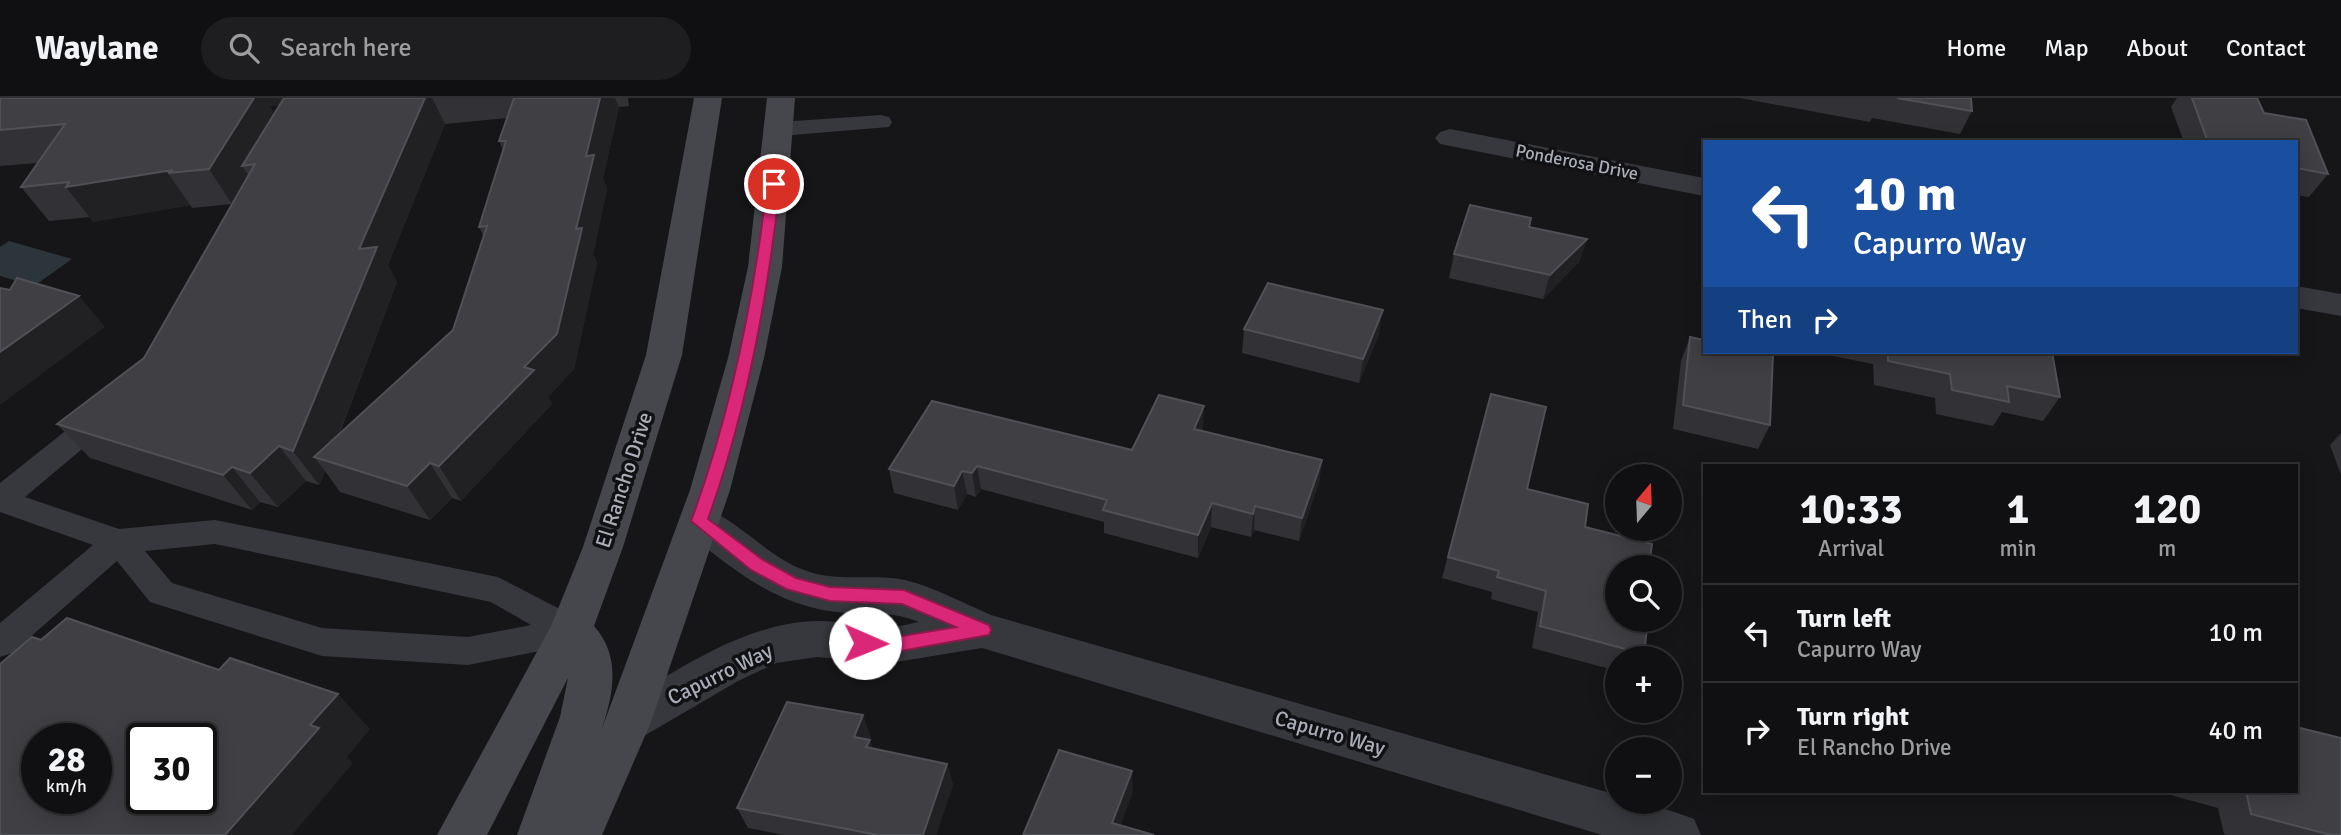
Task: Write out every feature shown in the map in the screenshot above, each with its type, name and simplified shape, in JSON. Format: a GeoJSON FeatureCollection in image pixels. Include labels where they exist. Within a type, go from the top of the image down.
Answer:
{"type":"FeatureCollection","features":[{"type":"Feature","properties":{"kind":"main road","name":"El Rancho Drive"},"geometry":{"type":"LineString","coordinates":[[461,835],[571,631],[603,547],[664,355],[708,98]]}},
{"type":"Feature","properties":{"kind":"main road"},"geometry":{"type":"LineString","coordinates":[[578,835],[628,722],[710,490],[765,267],[781,113]]}},
{"type":"Feature","properties":{"kind":"main road"},"geometry":{"type":"LineString","coordinates":[[541,835],[586,706],[592,672],[588,649],[571,631]]}},
{"type":"Feature","properties":{"kind":"street","name":"Ponderosa Drive"},"geometry":{"type":"LineString","coordinates":[[1450,138],[1703,187]]}},
{"type":"Feature","properties":{"kind":"street"},"geometry":{"type":"LineString","coordinates":[[2298,297],[2341,305]]}},
{"type":"Feature","properties":{"kind":"street","name":"Capurro Way"},"geometry":{"type":"LineString","coordinates":[[699,521],[757,565],[792,584],[830,594],[904,597],[982,630],[1677,835]]}},
{"type":"Feature","properties":{"kind":"street","name":"Capurro Way"},"geometry":{"type":"LineString","coordinates":[[628,722],[722,668],[770,646],[817,639],[890,645],[982,630]]}},
{"type":"Feature","properties":{"kind":"lane"},"geometry":{"type":"LineString","coordinates":[[781,113],[881,122]]}},
{"type":"Feature","properties":{"kind":"lane"},"geometry":{"type":"LineString","coordinates":[[0,500],[117,402]]}},
{"type":"Feature","properties":{"kind":"lane"},"geometry":{"type":"LineString","coordinates":[[0,500],[119,541],[215,532],[498,590],[571,631]]}},
{"type":"Feature","properties":{"kind":"lane"},"geometry":{"type":"LineString","coordinates":[[119,541],[161,593],[322,642],[468,651],[571,631]]}},
{"type":"Feature","properties":{"kind":"lane"},"geometry":{"type":"LineString","coordinates":[[0,643],[119,541]]}},
{"type":"Feature","properties":{"kind":"shaded area"},"geometry":{"type":"Polygon","coordinates":[[[9,241],[72,259],[34,286],[0,276],[0,247],[9,241]]]}},
{"type":"Feature","properties":{"kind":"building"},"geometry":{"type":"Polygon","coordinates":[[[0,98],[254,98],[209,169],[168,173],[173,170],[66,187],[69,182],[21,187],[65,124],[0,130],[0,98]]]}},
{"type":"Feature","properties":{"kind":"building"},"geometry":{"type":"Polygon","coordinates":[[[284,98],[425,98],[359,249],[377,247],[293,451],[279,446],[250,473],[232,467],[223,475],[57,424],[144,358],[255,164],[242,166],[284,98]]]}},
{"type":"Feature","properties":{"kind":"building"},"geometry":{"type":"Polygon","coordinates":[[[514,98],[600,98],[586,156],[594,155],[576,229],[582,228],[557,334],[524,367],[534,370],[439,466],[430,463],[407,486],[314,457],[453,330],[487,226],[479,227],[506,141],[499,141],[514,98]]]}},
{"type":"Feature","properties":{"kind":"building"},"geometry":{"type":"Polygon","coordinates":[[[1897,98],[1971,98],[1972,111],[1897,98]]]}},
{"type":"Feature","properties":{"kind":"building"},"geometry":{"type":"Polygon","coordinates":[[[2192,98],[2257,98],[2264,113],[2306,120],[2328,174],[2298,168],[2298,140],[2207,140],[2192,98]]]}},
{"type":"Feature","properties":{"kind":"building"},"geometry":{"type":"Polygon","coordinates":[[[1470,205],[1531,218],[1529,227],[1587,239],[1550,275],[1454,254],[1470,205]]]}},
{"type":"Feature","properties":{"kind":"building"},"geometry":{"type":"Polygon","coordinates":[[[17,278],[79,296],[0,352],[0,288],[10,290],[17,278]]]}},
{"type":"Feature","properties":{"kind":"building"},"geometry":{"type":"Polygon","coordinates":[[[1268,283],[1383,310],[1363,359],[1244,329],[1268,283]]]}},
{"type":"Feature","properties":{"kind":"building"},"geometry":{"type":"Polygon","coordinates":[[[1690,337],[1703,340],[1703,354],[1773,355],[1770,425],[1683,405],[1690,337]]]}},
{"type":"Feature","properties":{"kind":"building"},"geometry":{"type":"Polygon","coordinates":[[[1888,354],[2052,354],[2060,397],[2007,386],[2009,402],[1952,390],[1950,374],[1888,361],[1888,354]]]}},
{"type":"Feature","properties":{"kind":"building"},"geometry":{"type":"Polygon","coordinates":[[[1491,394],[1546,407],[1527,489],[1588,504],[1585,527],[1605,532],[1605,541],[1640,541],[1652,544],[1651,555],[1605,555],[1605,632],[1647,632],[1645,646],[1614,646],[1540,626],[1546,591],[1497,577],[1499,571],[1448,557],[1491,394]]]}},
{"type":"Feature","properties":{"kind":"building"},"geometry":{"type":"Polygon","coordinates":[[[1159,395],[1204,406],[1194,429],[1322,460],[1302,518],[1255,506],[1253,514],[1212,503],[1198,535],[1103,510],[1107,500],[977,466],[972,473],[962,471],[954,486],[889,469],[932,401],[1132,450],[1159,395]]]}},
{"type":"Feature","properties":{"kind":"building"},"geometry":{"type":"Polygon","coordinates":[[[67,618],[219,670],[230,658],[338,694],[310,725],[319,728],[225,835],[0,835],[0,664],[32,637],[41,640],[67,618]]]}},
{"type":"Feature","properties":{"kind":"building"},"geometry":{"type":"Polygon","coordinates":[[[787,702],[863,715],[854,737],[870,740],[866,747],[947,764],[923,835],[878,835],[737,808],[787,702]]]}},
{"type":"Feature","properties":{"kind":"building"},"geometry":{"type":"Polygon","coordinates":[[[2298,727],[2341,738],[2341,835],[2331,835],[2251,814],[2246,793],[2298,793],[2298,727]]]}},
{"type":"Feature","properties":{"kind":"building"},"geometry":{"type":"Polygon","coordinates":[[[1059,750],[1132,771],[1112,823],[1154,835],[1023,835],[1059,750]]]}},
{"type":"Feature","properties":{"kind":"route"},"geometry":{"type":"LineString","coordinates":[[774,184],[765,267],[746,358],[699,521],[757,565],[792,584],[830,594],[904,597],[982,630],[890,645],[865,643]]}}]}
